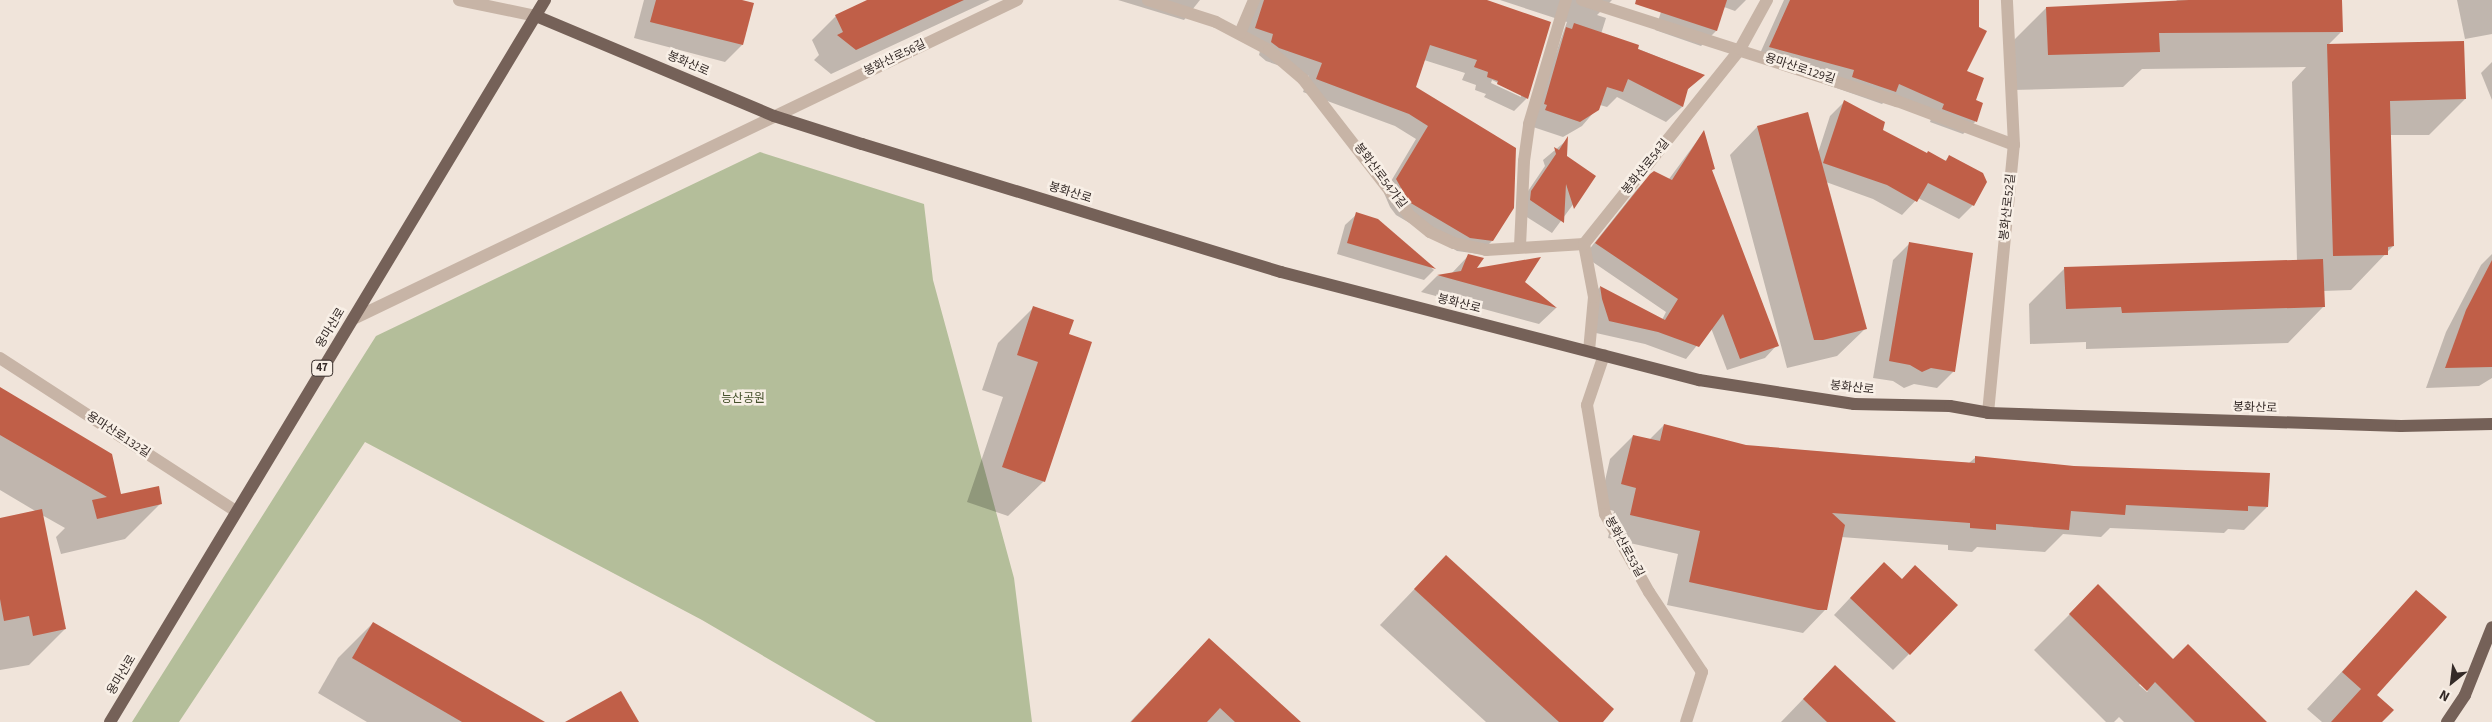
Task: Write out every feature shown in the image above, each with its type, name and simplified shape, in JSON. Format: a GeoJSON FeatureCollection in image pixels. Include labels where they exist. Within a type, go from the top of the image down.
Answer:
{"type":"FeatureCollection","features":[{"type":"Feature","properties":{"kind":"main road","name":"용마산로"},"geometry":{"type":"LineString","coordinates":[[110,722],[545,0]]}},
{"type":"Feature","properties":{"kind":"main road","name":"봉화산로"},"geometry":{"type":"LineString","coordinates":[[536,16],[774,116],[1281,272],[1589,352],[1727,385],[1854,404],[1950,406],[1988,413],[2400,426],[2492,424]]}},
{"type":"Feature","properties":{"kind":"main road"},"geometry":{"type":"LineString","coordinates":[[2447,722],[2464,695],[2492,627]]}},
{"type":"Feature","properties":{"kind":"street","name":"봉화산로"},"geometry":{"type":"LineString","coordinates":[[459,0],[536,16]]}},
{"type":"Feature","properties":{"kind":"street","name":"봉화산로56길"},"geometry":{"type":"LineString","coordinates":[[352,319],[1016,0]]}},
{"type":"Feature","properties":{"kind":"street","name":"봉화산로54가길"},"geometry":{"type":"LineString","coordinates":[[1148,0],[1216,22],[1269,50],[1303,79],[1398,202],[1430,232],[1454,243],[1486,250],[1520,246],[1584,244]]}},
{"type":"Feature","properties":{"kind":"street"},"geometry":{"type":"LineString","coordinates":[[1240,33],[1254,0]]}},
{"type":"Feature","properties":{"kind":"street"},"geometry":{"type":"LineString","coordinates":[[1520,246],[1524,161],[1529,124],[1566,0]]}},
{"type":"Feature","properties":{"kind":"street","name":"용마산로129길"},"geometry":{"type":"LineString","coordinates":[[1582,0],[1740,49],[1897,101],[2014,145]]}},
{"type":"Feature","properties":{"kind":"street","name":"봉화산로54길"},"geometry":{"type":"LineString","coordinates":[[1584,244],[1740,49],[1767,0]]}},
{"type":"Feature","properties":{"kind":"street","name":"봉화산로52길"},"geometry":{"type":"LineString","coordinates":[[1988,413],[2014,145],[2008,0]]}},
{"type":"Feature","properties":{"kind":"street"},"geometry":{"type":"LineString","coordinates":[[1584,244],[1594,297],[1589,352]]}},
{"type":"Feature","properties":{"kind":"street","name":"봉화산로53길"},"geometry":{"type":"LineString","coordinates":[[1604,355],[1587,405],[1605,514],[1649,592],[1702,672],[1686,722]]}},
{"type":"Feature","properties":{"kind":"street","name":"용마산로132길"},"geometry":{"type":"LineString","coordinates":[[0,358],[236,511]]}},
{"type":"Feature","properties":{"kind":"green space","name":"능산공원"},"geometry":{"type":"Polygon","coordinates":[[[760,152],[924,204],[933,280],[1014,578],[1032,722],[876,722],[702,620],[365,442],[179,722],[132,722],[376,336],[760,152]]]}},
{"type":"Feature","properties":{"kind":"building"},"geometry":{"type":"Polygon","coordinates":[[[656,0],[742,0],[754,3],[743,45],[650,22],[656,0]]]}},
{"type":"Feature","properties":{"kind":"building"},"geometry":{"type":"Polygon","coordinates":[[[867,0],[964,0],[856,50],[837,35],[843,32],[835,15],[867,0]]]}},
{"type":"Feature","properties":{"kind":"building"},"geometry":{"type":"Polygon","coordinates":[[[1264,0],[1487,0],[1551,22],[1528,99],[1497,84],[1498,81],[1487,77],[1488,72],[1474,67],[1477,60],[1430,45],[1416,87],[1516,148],[1514,208],[1493,241],[1470,238],[1409,202],[1396,179],[1428,126],[1409,114],[1316,79],[1322,63],[1279,48],[1271,42],[1273,34],[1255,28],[1264,0]]]}},
{"type":"Feature","properties":{"kind":"building"},"geometry":{"type":"Polygon","coordinates":[[[1636,0],[1727,0],[1717,31],[1635,4],[1636,0]]]}},
{"type":"Feature","properties":{"kind":"building"},"geometry":{"type":"Polygon","coordinates":[[[1790,0],[1979,0],[1979,27],[1987,31],[1967,71],[1984,78],[1976,100],[1983,103],[1977,122],[1942,109],[1944,104],[1899,84],[1896,92],[1852,77],[1854,70],[1769,47],[1790,0]]]}},
{"type":"Feature","properties":{"kind":"building"},"geometry":{"type":"Polygon","coordinates":[[[2189,0],[2342,0],[2343,32],[2159,33],[2160,52],[2048,55],[2046,7],[2189,0]]]}},
{"type":"Feature","properties":{"kind":"building"},"geometry":{"type":"Polygon","coordinates":[[[1574,23],[1639,45],[1638,49],[1705,75],[1688,89],[1683,107],[1628,79],[1623,92],[1607,87],[1599,110],[1580,122],[1545,110],[1547,105],[1544,104],[1566,27],[1572,29],[1574,23]]]}},
{"type":"Feature","properties":{"kind":"building"},"geometry":{"type":"Polygon","coordinates":[[[2464,41],[2466,99],[2390,101],[2394,246],[2388,247],[2388,255],[2333,256],[2327,44],[2464,41]]]}},
{"type":"Feature","properties":{"kind":"building"},"geometry":{"type":"Polygon","coordinates":[[[1844,100],[1885,122],[1883,130],[1927,153],[1928,151],[1946,161],[1949,155],[1983,173],[1987,182],[1974,206],[1928,183],[1917,202],[1887,185],[1823,163],[1844,100]]]}},
{"type":"Feature","properties":{"kind":"building"},"geometry":{"type":"Polygon","coordinates":[[[1808,112],[1867,329],[1823,340],[1814,340],[1757,126],[1808,112]]]}},
{"type":"Feature","properties":{"kind":"building"},"geometry":{"type":"Polygon","coordinates":[[[1704,130],[1715,169],[1712,170],[1779,346],[1740,359],[1723,314],[1699,347],[1658,332],[1609,321],[1602,299],[1600,286],[1665,320],[1678,299],[1595,243],[1650,174],[1654,171],[1672,180],[1704,130]]]}},
{"type":"Feature","properties":{"kind":"building"},"geometry":{"type":"Polygon","coordinates":[[[1568,136],[1567,156],[1596,176],[1574,209],[1566,184],[1564,223],[1530,200],[1531,191],[1556,154],[1554,147],[1559,150],[1568,136]]]}},
{"type":"Feature","properties":{"kind":"building"},"geometry":{"type":"Polygon","coordinates":[[[1356,212],[1378,219],[1436,269],[1347,243],[1356,212]]]}},
{"type":"Feature","properties":{"kind":"building"},"geometry":{"type":"Polygon","coordinates":[[[1909,242],[1973,253],[1955,372],[1931,368],[1922,372],[1910,365],[1889,361],[1909,242]]]}},
{"type":"Feature","properties":{"kind":"building"},"geometry":{"type":"Polygon","coordinates":[[[1468,254],[1484,258],[1477,268],[1541,257],[1525,282],[1557,308],[1437,275],[1461,271],[1468,254]]]}},
{"type":"Feature","properties":{"kind":"building"},"geometry":{"type":"Polygon","coordinates":[[[2323,259],[2325,307],[2122,313],[2121,307],[2066,309],[2064,267],[2323,259]]]}},
{"type":"Feature","properties":{"kind":"building"},"geometry":{"type":"Polygon","coordinates":[[[2492,260],[2492,367],[2445,368],[2466,310],[2492,260]]]}},
{"type":"Feature","properties":{"kind":"building"},"geometry":{"type":"Polygon","coordinates":[[[1033,306],[1074,320],[1069,334],[1092,342],[1045,482],[1002,467],[1038,362],[1017,355],[1033,306]]]}},
{"type":"Feature","properties":{"kind":"building"},"geometry":{"type":"Polygon","coordinates":[[[0,387],[112,454],[121,494],[159,486],[162,504],[97,519],[92,500],[107,497],[0,435],[0,387]]]}},
{"type":"Feature","properties":{"kind":"building"},"geometry":{"type":"Polygon","coordinates":[[[1664,424],[1746,445],[1865,455],[1975,463],[1975,456],[2074,466],[2270,473],[2268,507],[2248,506],[2248,511],[2126,505],[2125,515],[2071,511],[2069,530],[1996,524],[1996,530],[1970,528],[1970,523],[1832,513],[1845,525],[1827,610],[1818,610],[1689,582],[1700,531],[1630,515],[1636,488],[1621,484],[1633,435],[1660,441],[1664,424]]]}},
{"type":"Feature","properties":{"kind":"building"},"geometry":{"type":"Polygon","coordinates":[[[42,509],[66,629],[33,636],[29,616],[4,621],[0,599],[0,518],[42,509]]]}},
{"type":"Feature","properties":{"kind":"building"},"geometry":{"type":"Polygon","coordinates":[[[1446,555],[1614,709],[1603,722],[1559,722],[1414,589],[1446,555]]]}},
{"type":"Feature","properties":{"kind":"building"},"geometry":{"type":"Polygon","coordinates":[[[1884,562],[1902,579],[1915,565],[1958,605],[1910,655],[1850,598],[1884,562]]]}},
{"type":"Feature","properties":{"kind":"building"},"geometry":{"type":"Polygon","coordinates":[[[2098,584],[2173,659],[2188,644],[2267,722],[2195,722],[2155,682],[2147,691],[2069,614],[2098,584]]]}},
{"type":"Feature","properties":{"kind":"building"},"geometry":{"type":"Polygon","coordinates":[[[2416,590],[2447,617],[2377,695],[2394,710],[2382,722],[2331,722],[2361,689],[2342,672],[2416,590]]]}},
{"type":"Feature","properties":{"kind":"building"},"geometry":{"type":"Polygon","coordinates":[[[373,622],[545,722],[462,722],[352,658],[373,622]]]}},
{"type":"Feature","properties":{"kind":"building"},"geometry":{"type":"Polygon","coordinates":[[[1209,638],[1301,722],[1235,722],[1220,708],[1207,722],[1131,722],[1209,638]]]}},
{"type":"Feature","properties":{"kind":"building"},"geometry":{"type":"Polygon","coordinates":[[[1835,665],[1896,722],[1827,722],[1803,699],[1835,665]]]}},
{"type":"Feature","properties":{"kind":"building"},"geometry":{"type":"Polygon","coordinates":[[[621,691],[639,722],[565,722],[621,691]]]}}]}
